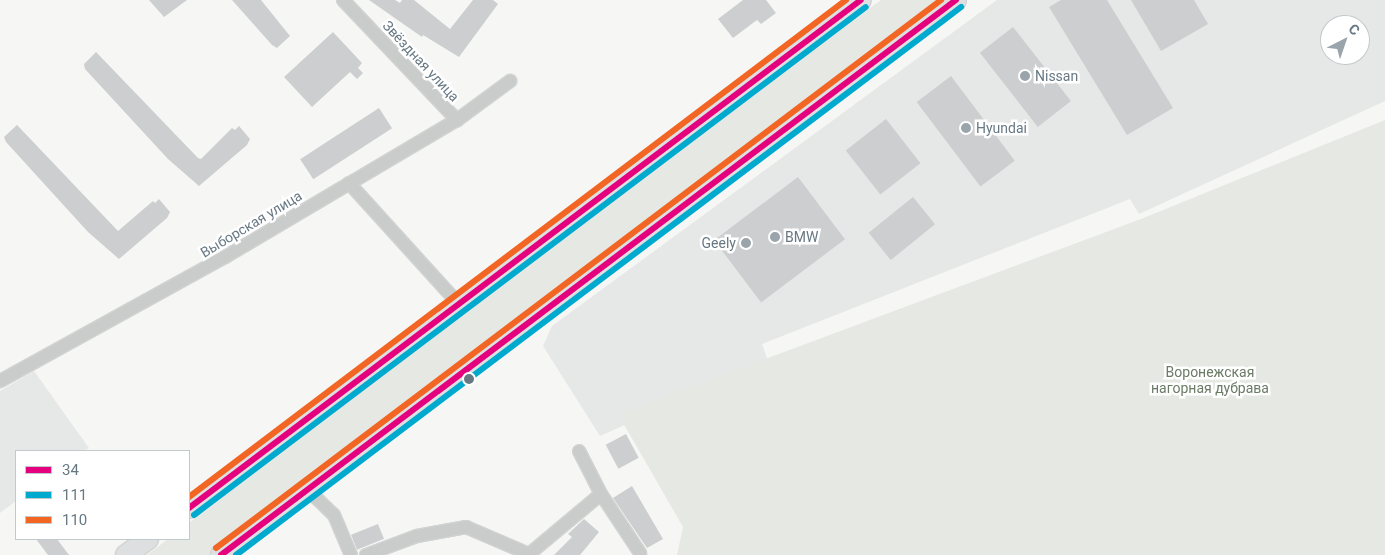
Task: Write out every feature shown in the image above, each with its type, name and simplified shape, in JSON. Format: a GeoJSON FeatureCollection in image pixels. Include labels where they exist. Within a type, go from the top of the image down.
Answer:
{"type":"FeatureCollection","features":[{"type":"Feature","properties":{"kind":"highway"},"geometry":{"type":"LineString","coordinates":[[190,507],[860,0]]}},
{"type":"Feature","properties":{"kind":"highway"},"geometry":{"type":"LineString","coordinates":[[221,555],[956,0]]}},
{"type":"Feature","properties":{"kind":"highway"},"geometry":{"type":"LineString","coordinates":[[126,555],[147,540]]}},
{"type":"Feature","properties":{"kind":"street","name":"Звёздная улица"},"geometry":{"type":"LineString","coordinates":[[343,0],[457,120]]}},
{"type":"Feature","properties":{"kind":"street","name":"Выборская улица"},"geometry":{"type":"LineString","coordinates":[[0,381],[226,257],[457,120],[510,81]]}},
{"type":"Feature","properties":{"kind":"street"},"geometry":{"type":"LineString","coordinates":[[349,183],[458,303]]}},
{"type":"Feature","properties":{"kind":"street"},"geometry":{"type":"LineString","coordinates":[[579,451],[601,494],[640,554]]}},
{"type":"Feature","properties":{"kind":"street"},"geometry":{"type":"LineString","coordinates":[[307,489],[334,515],[351,555]]}},
{"type":"Feature","properties":{"kind":"street"},"geometry":{"type":"LineString","coordinates":[[366,555],[417,536],[466,527],[528,554],[539,549],[601,494]]}},
{"type":"Feature","properties":{"kind":"shaded area"},"geometry":{"type":"Polygon","coordinates":[[[997,0],[1385,0],[1385,101],[1139,214],[1130,199],[762,344],[768,361],[600,436],[543,346],[552,326],[997,0]]]}},
{"type":"Feature","properties":{"kind":"shaded area"},"geometry":{"type":"Polygon","coordinates":[[[34,371],[89,448],[86,450],[15,450],[15,502],[0,513],[0,391],[34,371]]]}},
{"type":"Feature","properties":{"kind":"green space"},"geometry":{"type":"Polygon","coordinates":[[[881,0],[938,0],[745,149],[598,256],[318,475],[209,555],[147,555],[167,540],[190,540],[190,522],[644,175],[881,0]]]}},
{"type":"Feature","properties":{"kind":"green space","name":"Воронежская нагорная дубрава"},"geometry":{"type":"Polygon","coordinates":[[[1385,120],[1385,555],[677,555],[683,527],[618,414],[1141,219],[1385,120]]]}},
{"type":"Feature","properties":{"kind":"building"},"geometry":{"type":"Polygon","coordinates":[[[149,0],[187,0],[164,17],[149,0]]]}},
{"type":"Feature","properties":{"kind":"building"},"geometry":{"type":"Polygon","coordinates":[[[232,0],[261,0],[290,36],[277,48],[272,45],[232,0]]]}},
{"type":"Feature","properties":{"kind":"building"},"geometry":{"type":"Polygon","coordinates":[[[369,0],[395,0],[400,3],[402,0],[414,0],[450,29],[473,0],[493,0],[498,4],[459,57],[423,35],[422,37],[369,0]]]}},
{"type":"Feature","properties":{"kind":"building"},"geometry":{"type":"Polygon","coordinates":[[[743,0],[766,0],[776,13],[761,24],[757,20],[733,38],[718,19],[743,0]]]}},
{"type":"Feature","properties":{"kind":"building"},"geometry":{"type":"Polygon","coordinates":[[[1061,0],[1107,0],[1173,108],[1127,135],[1049,7],[1061,0]]]}},
{"type":"Feature","properties":{"kind":"building"},"geometry":{"type":"Polygon","coordinates":[[[1131,0],[1194,0],[1208,24],[1161,51],[1131,0]]]}},
{"type":"Feature","properties":{"kind":"building"},"geometry":{"type":"Polygon","coordinates":[[[1013,27],[1071,101],[1038,127],[980,53],[1013,27]]]}},
{"type":"Feature","properties":{"kind":"building"},"geometry":{"type":"Polygon","coordinates":[[[333,32],[362,63],[358,68],[363,73],[357,79],[350,72],[312,107],[284,77],[333,32]]]}},
{"type":"Feature","properties":{"kind":"building"},"geometry":{"type":"Polygon","coordinates":[[[96,52],[198,158],[201,159],[232,128],[235,130],[239,126],[250,139],[247,145],[199,186],[168,159],[85,69],[84,64],[96,52]]]}},
{"type":"Feature","properties":{"kind":"building"},"geometry":{"type":"Polygon","coordinates":[[[951,76],[1015,161],[980,187],[917,102],[951,76]]]}},
{"type":"Feature","properties":{"kind":"building"},"geometry":{"type":"Polygon","coordinates":[[[379,108],[392,128],[313,179],[300,159],[379,108]]]}},
{"type":"Feature","properties":{"kind":"building"},"geometry":{"type":"Polygon","coordinates":[[[886,119],[920,163],[880,195],[846,150],[886,119]]]}},
{"type":"Feature","properties":{"kind":"building"},"geometry":{"type":"Polygon","coordinates":[[[17,125],[118,231],[153,201],[155,203],[159,199],[170,212],[167,218],[119,259],[88,232],[6,142],[4,137],[17,125]]]}},
{"type":"Feature","properties":{"kind":"building"},"geometry":{"type":"Polygon","coordinates":[[[798,177],[845,239],[761,302],[714,240],[798,177]]]}},
{"type":"Feature","properties":{"kind":"building"},"geometry":{"type":"Polygon","coordinates":[[[913,197],[935,224],[891,260],[869,233],[913,197]]]}},
{"type":"Feature","properties":{"kind":"building"},"geometry":{"type":"Polygon","coordinates":[[[626,434],[639,458],[618,469],[606,445],[626,434]]]}},
{"type":"Feature","properties":{"kind":"building"},"geometry":{"type":"Polygon","coordinates":[[[632,486],[663,539],[647,548],[613,498],[632,486]]]}},
{"type":"Feature","properties":{"kind":"building"},"geometry":{"type":"Polygon","coordinates":[[[584,519],[599,532],[580,555],[554,555],[572,537],[568,534],[584,519]]]}},
{"type":"Feature","properties":{"kind":"building"},"geometry":{"type":"Polygon","coordinates":[[[378,524],[384,539],[357,550],[351,535],[378,524]]]}},
{"type":"Feature","properties":{"kind":"building"},"geometry":{"type":"Polygon","coordinates":[[[37,540],[58,540],[69,555],[48,555],[37,540]]]}},
{"type":"Feature","properties":{"kind":"transit line","name":"110"},"geometry":{"type":"LineString","coordinates":[[190,496],[846,0]]}},
{"type":"Feature","properties":{"kind":"transit line","name":"34"},"geometry":{"type":"LineString","coordinates":[[190,507],[861,0]]}},
{"type":"Feature","properties":{"kind":"transit line","name":"110"},"geometry":{"type":"LineString","coordinates":[[216,548],[941,0]]}},
{"type":"Feature","properties":{"kind":"transit line","name":"34"},"geometry":{"type":"LineString","coordinates":[[221,555],[956,0]]}},
{"type":"Feature","properties":{"kind":"transit line","name":"111"},"geometry":{"type":"LineString","coordinates":[[194,515],[866,7]]}},
{"type":"Feature","properties":{"kind":"transit line","name":"111"},"geometry":{"type":"LineString","coordinates":[[236,555],[961,7]]}},
{"type":"Feature","properties":{"kind":"place","name":"Nissan"},"geometry":{"type":"Point","coordinates":[1025,76]}},
{"type":"Feature","properties":{"kind":"place","name":"Hyundai"},"geometry":{"type":"Point","coordinates":[966,128]}},
{"type":"Feature","properties":{"kind":"place","name":"BMW"},"geometry":{"type":"Point","coordinates":[775,237]}},
{"type":"Feature","properties":{"kind":"place","name":"Geely"},"geometry":{"type":"Point","coordinates":[746,243]}}]}
